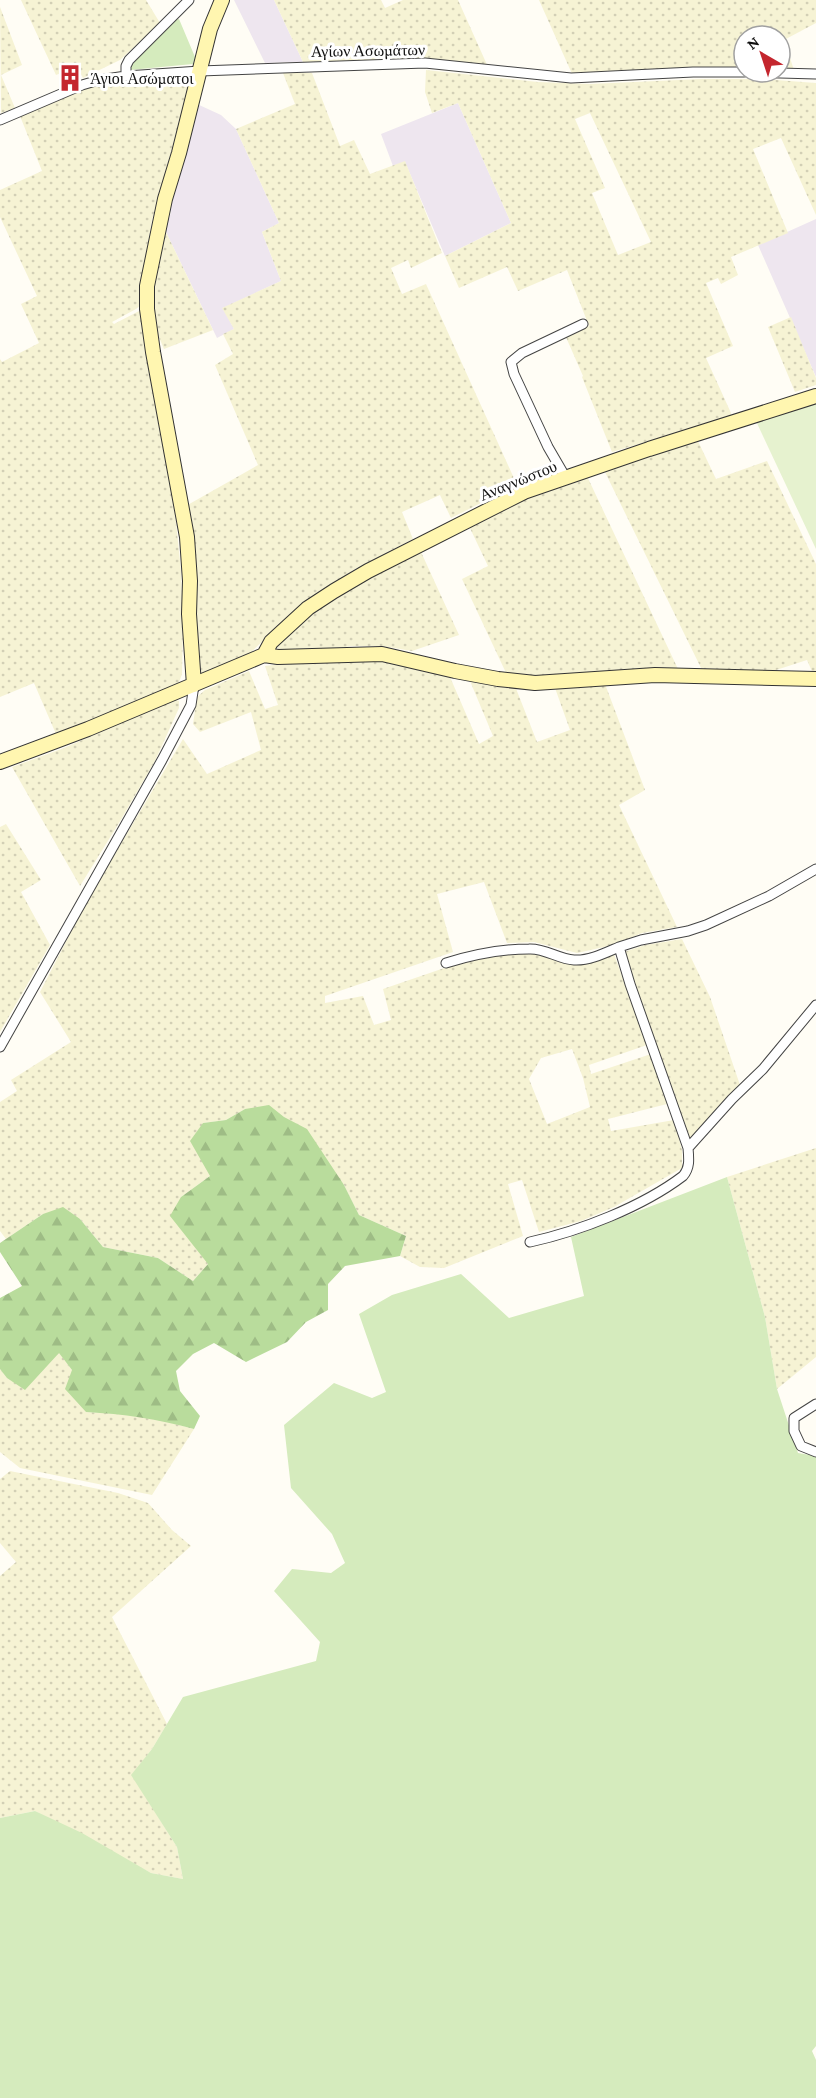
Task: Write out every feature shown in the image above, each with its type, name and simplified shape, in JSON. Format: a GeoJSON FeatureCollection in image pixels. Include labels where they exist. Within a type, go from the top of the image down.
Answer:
{"type":"FeatureCollection","features":[{"type":"Feature","properties":{"kind":"street"},"geometry":{"type":"LineString","coordinates":[[126,76],[126,66],[129,60],[189,0]]}},
{"type":"Feature","properties":{"kind":"street"},"geometry":{"type":"LineString","coordinates":[[0,1047],[191,705],[194,685],[187,537],[153,352],[147,309],[147,286],[165,200],[210,29],[222,0]]}},
{"type":"Feature","properties":{"kind":"street","name":"Αγίων Ασωμάτων"},"geometry":{"type":"LineString","coordinates":[[0,120],[82,85],[126,76],[200,71],[425,63],[571,78],[732,72]]}},
{"type":"Feature","properties":{"kind":"street"},"geometry":{"type":"LineString","coordinates":[[792,73],[816,74]]}},
{"type":"Feature","properties":{"kind":"street"},"geometry":{"type":"LineString","coordinates":[[566,478],[548,447],[514,374],[512,362],[522,353],[582,324]]}},
{"type":"Feature","properties":{"kind":"street","name":"Αναγνώστου"},"geometry":{"type":"LineString","coordinates":[[264,655],[272,642],[308,608],[368,571],[515,496],[649,449],[816,396]]}},
{"type":"Feature","properties":{"kind":"street"},"geometry":{"type":"LineString","coordinates":[[0,762],[88,729],[264,655],[278,657],[382,654],[455,671],[535,683],[655,675],[816,679]]}},
{"type":"Feature","properties":{"kind":"street"},"geometry":{"type":"LineString","coordinates":[[446,963],[479,955],[529,949],[547,951],[572,960],[582,960],[641,940],[706,925],[770,896],[816,869]]}},
{"type":"Feature","properties":{"kind":"street"},"geometry":{"type":"LineString","coordinates":[[530,1242],[582,1229],[639,1202],[688,1171],[688,1148],[619,947]]}},
{"type":"Feature","properties":{"kind":"street"},"geometry":{"type":"LineString","coordinates":[[688,1148],[732,1099],[763,1069],[816,1005]]}},
{"type":"Feature","properties":{"kind":"street"},"geometry":{"type":"LineString","coordinates":[[816,1404],[794,1418],[794,1431],[801,1446],[816,1452]]}},
{"type":"Feature","properties":{"kind":"shaded area"},"geometry":{"type":"Polygon","coordinates":[[[21,0],[146,0],[160,23],[120,60],[83,78],[77,67],[56,75],[21,0]]]}},
{"type":"Feature","properties":{"kind":"shaded area"},"geometry":{"type":"Polygon","coordinates":[[[234,0],[274,0],[303,62],[265,63],[234,0]]]}},
{"type":"Feature","properties":{"kind":"shaded area"},"geometry":{"type":"Polygon","coordinates":[[[274,0],[381,0],[385,8],[403,0],[458,0],[488,67],[428,60],[303,62],[274,0]]]}},
{"type":"Feature","properties":{"kind":"shaded area"},"geometry":{"type":"Polygon","coordinates":[[[539,0],[816,0],[816,23],[792,36],[792,24],[732,24],[732,69],[573,76],[539,0]]]}},
{"type":"Feature","properties":{"kind":"shaded area"},"geometry":{"type":"Polygon","coordinates":[[[0,7],[22,65],[1,75],[15,108],[1,113],[0,7]]]}},
{"type":"Feature","properties":{"kind":"shaded area"},"geometry":{"type":"Polygon","coordinates":[[[426,70],[538,82],[590,84],[701,79],[732,79],[732,84],[792,84],[792,81],[816,83],[816,215],[781,138],[753,149],[788,233],[731,257],[738,275],[721,284],[718,278],[706,283],[733,346],[706,358],[731,413],[730,417],[612,452],[565,335],[589,326],[567,270],[518,291],[507,267],[459,288],[445,256],[511,223],[458,103],[432,113],[425,92],[426,70]],[[590,113],[575,119],[605,188],[592,193],[618,255],[651,242],[590,113]]]}},
{"type":"Feature","properties":{"kind":"shaded area"},"geometry":{"type":"Polygon","coordinates":[[[283,73],[312,73],[340,146],[354,140],[370,174],[405,161],[442,253],[411,268],[408,260],[391,268],[402,294],[426,284],[517,485],[451,518],[440,495],[402,512],[413,539],[355,569],[318,593],[248,655],[199,676],[184,507],[258,465],[215,365],[233,354],[223,334],[234,329],[222,308],[281,281],[262,232],[279,223],[236,129],[295,104],[283,73]]]}},
{"type":"Feature","properties":{"kind":"shaded area"},"geometry":{"type":"Polygon","coordinates":[[[185,77],[190,84],[152,220],[142,277],[141,305],[112,322],[114,324],[141,310],[160,432],[173,493],[181,571],[182,674],[178,685],[56,734],[34,683],[0,697],[0,359],[2,362],[39,343],[21,304],[37,296],[0,217],[0,190],[42,171],[20,116],[89,86],[185,77]]]}},
{"type":"Feature","properties":{"kind":"shaded area"},"geometry":{"type":"Polygon","coordinates":[[[458,103],[511,223],[445,256],[405,162],[393,166],[381,134],[458,103]]]}},
{"type":"Feature","properties":{"kind":"shaded area"},"geometry":{"type":"Polygon","coordinates":[[[197,104],[221,115],[236,129],[279,223],[262,232],[281,281],[223,308],[234,329],[217,338],[165,230],[171,212],[168,208],[197,104]]]}},
{"type":"Feature","properties":{"kind":"shaded area"},"geometry":{"type":"Polygon","coordinates":[[[816,219],[816,377],[758,245],[816,219]]]}},
{"type":"Feature","properties":{"kind":"shaded area"},"geometry":{"type":"Polygon","coordinates":[[[165,230],[213,330],[164,349],[151,313],[154,259],[165,230]]]}},
{"type":"Feature","properties":{"kind":"shaded area"},"geometry":{"type":"Polygon","coordinates":[[[791,317],[816,378],[816,385],[795,392],[768,327],[791,317]]]}},
{"type":"Feature","properties":{"kind":"shaded area"},"geometry":{"type":"Polygon","coordinates":[[[696,437],[716,479],[767,461],[816,564],[816,676],[807,660],[773,671],[702,670],[603,468],[696,437]]]}},
{"type":"Feature","properties":{"kind":"shaded area"},"geometry":{"type":"Polygon","coordinates":[[[586,474],[678,669],[545,677],[507,675],[462,579],[488,566],[468,524],[504,505],[586,474]]]}},
{"type":"Feature","properties":{"kind":"shaded area"},"geometry":{"type":"Polygon","coordinates":[[[421,552],[459,635],[412,651],[382,646],[351,646],[319,652],[283,652],[275,646],[313,613],[362,581],[421,552]]]}},
{"type":"Feature","properties":{"kind":"shaded area"},"geometry":{"type":"Polygon","coordinates":[[[382,659],[450,677],[479,744],[493,736],[470,681],[515,686],[537,742],[570,730],[555,688],[605,684],[645,790],[619,805],[677,927],[642,933],[613,945],[577,953],[534,942],[507,943],[484,882],[437,894],[453,952],[325,996],[325,1003],[363,996],[374,1025],[391,1020],[383,989],[456,964],[502,954],[540,952],[559,959],[614,954],[647,1045],[589,1065],[591,1074],[651,1054],[667,1104],[608,1119],[611,1131],[674,1120],[682,1150],[682,1168],[614,1207],[581,1221],[539,1232],[522,1180],[508,1184],[523,1236],[444,1268],[420,1267],[400,1256],[406,1236],[359,1215],[344,1185],[245,1109],[226,1120],[203,1123],[210,1176],[181,1197],[208,1264],[193,1281],[158,1258],[103,1247],[80,1219],[43,1214],[6,1239],[0,1231],[0,1102],[17,1091],[11,1080],[71,1042],[40,992],[87,901],[183,739],[207,774],[261,750],[251,712],[200,732],[193,724],[197,697],[205,690],[249,671],[265,709],[278,705],[265,666],[299,662],[382,659]],[[572,1049],[541,1058],[529,1079],[547,1124],[590,1107],[583,1078],[572,1049]]]}},
{"type":"Feature","properties":{"kind":"shaded area"},"geometry":{"type":"Polygon","coordinates":[[[176,700],[179,701],[179,708],[155,761],[80,886],[12,767],[64,748],[176,700]]]}},
{"type":"Feature","properties":{"kind":"shaded area"},"geometry":{"type":"Polygon","coordinates":[[[6,824],[41,880],[21,892],[50,945],[0,1032],[0,827],[6,824]]]}},
{"type":"Feature","properties":{"kind":"shaded area"},"geometry":{"type":"Polygon","coordinates":[[[682,939],[710,997],[740,1085],[689,1141],[666,1081],[624,952],[645,945],[682,939]]]}},
{"type":"Feature","properties":{"kind":"shaded area"},"geometry":{"type":"Polygon","coordinates":[[[816,1148],[816,1357],[777,1389],[765,1317],[727,1177],[816,1148]]]}},
{"type":"Feature","properties":{"kind":"shaded area"},"geometry":{"type":"Polygon","coordinates":[[[59,1352],[72,1370],[86,1412],[123,1414],[165,1421],[194,1429],[152,1495],[20,1468],[0,1452],[0,1369],[8,1378],[59,1352]]]}},
{"type":"Feature","properties":{"kind":"shaded area"},"geometry":{"type":"Polygon","coordinates":[[[10,1471],[118,1493],[148,1503],[172,1530],[191,1546],[112,1617],[167,1724],[132,1775],[177,1847],[183,1879],[151,1873],[35,1811],[0,1818],[0,1576],[16,1562],[0,1543],[0,1479],[10,1471]]]}},
{"type":"Feature","properties":{"kind":"green space"},"geometry":{"type":"Polygon","coordinates":[[[179,19],[195,57],[193,64],[130,70],[131,60],[170,21],[179,19]]]}},
{"type":"Feature","properties":{"kind":"green space"},"geometry":{"type":"Polygon","coordinates":[[[816,398],[816,549],[755,419],[816,398]]]}},
{"type":"Feature","properties":{"kind":"green space"},"geometry":{"type":"Polygon","coordinates":[[[269,1105],[284,1117],[307,1129],[344,1185],[359,1215],[406,1236],[400,1256],[345,1266],[328,1284],[328,1310],[306,1322],[287,1342],[246,1362],[214,1343],[193,1354],[176,1371],[180,1391],[200,1416],[194,1429],[140,1417],[86,1412],[65,1389],[72,1370],[59,1353],[25,1390],[7,1378],[0,1369],[0,1298],[22,1286],[0,1252],[0,1243],[43,1214],[63,1207],[80,1219],[103,1247],[158,1258],[193,1281],[208,1264],[170,1216],[181,1197],[210,1176],[190,1141],[203,1123],[226,1120],[245,1109],[269,1105]]]}},
{"type":"Feature","properties":{"kind":"green space"},"geometry":{"type":"Polygon","coordinates":[[[727,1177],[765,1317],[777,1389],[798,1453],[816,1456],[816,2046],[812,2051],[816,2060],[816,2098],[0,2098],[0,1818],[35,1811],[82,1833],[151,1873],[183,1879],[177,1847],[131,1775],[152,1749],[183,1697],[316,1661],[320,1642],[274,1591],[292,1569],[331,1573],[345,1563],[332,1534],[291,1488],[284,1425],[334,1383],[372,1398],[386,1392],[359,1314],[392,1295],[461,1274],[509,1318],[584,1296],[571,1237],[727,1177]]]}},
{"type":"Feature","properties":{"kind":"place","name":"Άγιοι Ασώματοι"},"geometry":{"type":"Point","coordinates":[70,78]}}]}
